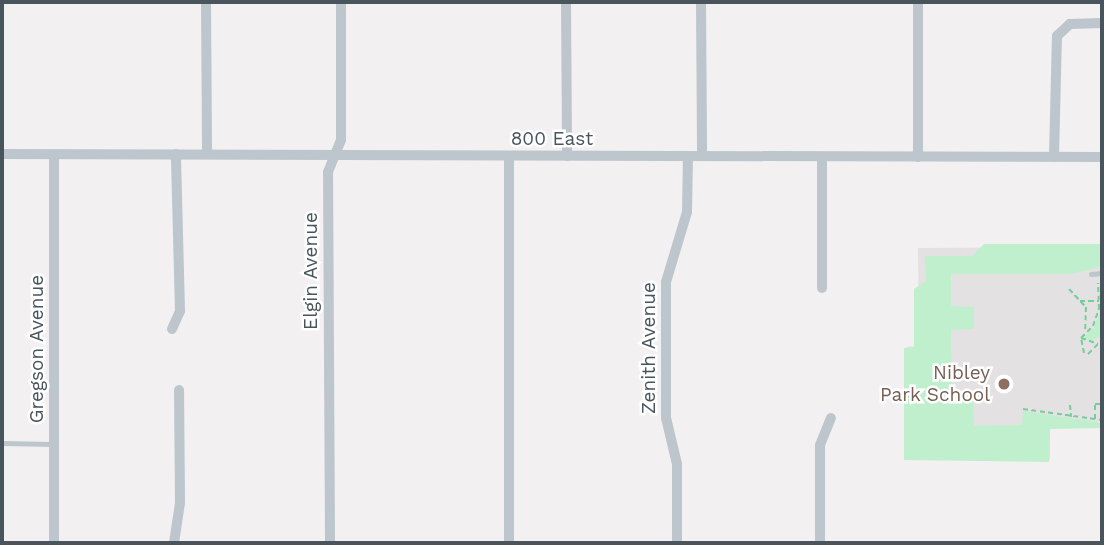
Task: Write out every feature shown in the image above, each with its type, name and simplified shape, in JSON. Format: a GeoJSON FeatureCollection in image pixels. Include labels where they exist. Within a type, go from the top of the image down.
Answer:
{"type":"FeatureCollection","features":[{"type":"Feature","properties":{"kind":"street"},"geometry":{"type":"LineString","coordinates":[[206,2],[207,154]]}},
{"type":"Feature","properties":{"kind":"street","name":"Elgin Avenue"},"geometry":{"type":"LineString","coordinates":[[330,543],[328,172],[341,140],[341,2]]}},
{"type":"Feature","properties":{"kind":"street"},"geometry":{"type":"LineString","coordinates":[[566,2],[566,156]]}},
{"type":"Feature","properties":{"kind":"street"},"geometry":{"type":"LineString","coordinates":[[701,2],[702,156]]}},
{"type":"Feature","properties":{"kind":"street"},"geometry":{"type":"LineString","coordinates":[[918,2],[918,157]]}},
{"type":"Feature","properties":{"kind":"street"},"geometry":{"type":"LineString","coordinates":[[1054,157],[1054,46],[1062,28],[1102,23]]}},
{"type":"Feature","properties":{"kind":"street"},"geometry":{"type":"LineString","coordinates":[[172,329],[180,311],[176,154]]}},
{"type":"Feature","properties":{"kind":"street","name":"800 East"},"geometry":{"type":"LineString","coordinates":[[2,155],[1102,157]]}},
{"type":"Feature","properties":{"kind":"street","name":"Gregson Avenue"},"geometry":{"type":"LineString","coordinates":[[54,155],[54,543]]}},
{"type":"Feature","properties":{"kind":"street"},"geometry":{"type":"LineString","coordinates":[[509,156],[509,543]]}},
{"type":"Feature","properties":{"kind":"street","name":"Zenith Avenue"},"geometry":{"type":"LineString","coordinates":[[677,543],[678,473],[666,418],[666,282],[672,251],[687,212],[688,156]]}},
{"type":"Feature","properties":{"kind":"street"},"geometry":{"type":"LineString","coordinates":[[822,157],[822,288]]}},
{"type":"Feature","properties":{"kind":"street"},"geometry":{"type":"LineString","coordinates":[[174,543],[180,503],[179,390]]}},
{"type":"Feature","properties":{"kind":"street"},"geometry":{"type":"LineString","coordinates":[[820,543],[820,445],[831,418]]}},
{"type":"Feature","properties":{"kind":"lane"},"geometry":{"type":"LineString","coordinates":[[1091,274],[1102,273]]}},
{"type":"Feature","properties":{"kind":"lane"},"geometry":{"type":"LineString","coordinates":[[2,443],[54,444]]}},
{"type":"Feature","properties":{"kind":"path"},"geometry":{"type":"LineString","coordinates":[[1084,333],[1093,326],[1100,301],[1097,281]]}},
{"type":"Feature","properties":{"kind":"path"},"geometry":{"type":"LineString","coordinates":[[1069,289],[1088,313],[1081,338],[1084,353]]}},
{"type":"Feature","properties":{"kind":"path"},"geometry":{"type":"LineString","coordinates":[[1080,301],[1100,301]]}},
{"type":"Feature","properties":{"kind":"path"},"geometry":{"type":"LineString","coordinates":[[1081,338],[1098,344]]}},
{"type":"Feature","properties":{"kind":"path"},"geometry":{"type":"LineString","coordinates":[[1088,354],[1102,340]]}},
{"type":"Feature","properties":{"kind":"path"},"geometry":{"type":"LineString","coordinates":[[1095,420],[1095,404],[1102,404]]}},
{"type":"Feature","properties":{"kind":"path"},"geometry":{"type":"LineString","coordinates":[[1070,405],[1071,418]]}},
{"type":"Feature","properties":{"kind":"path"},"geometry":{"type":"LineString","coordinates":[[1023,409],[1071,418],[1102,420]]}},
{"type":"Feature","properties":{"kind":"shaded area","name":"Nibley Park School"},"geometry":{"type":"Polygon","coordinates":[[[1102,247],[1102,422],[1050,422],[1050,459],[907,460],[906,347],[919,346],[918,248],[1102,247]]]}},
{"type":"Feature","properties":{"kind":"green space"},"geometry":{"type":"Polygon","coordinates":[[[984,244],[1102,244],[1102,266],[1072,274],[951,274],[951,306],[974,307],[974,329],[951,330],[952,399],[973,399],[974,426],[1022,425],[1023,411],[1102,423],[1102,428],[1050,429],[1049,462],[904,460],[904,348],[914,347],[914,289],[926,281],[925,256],[972,256],[984,244]]]}},
{"type":"Feature","properties":{"kind":"green space"},"geometry":{"type":"Polygon","coordinates":[[[1102,305],[1102,335],[1089,342],[1083,337],[1094,328],[1102,305]]]}},
{"type":"Feature","properties":{"kind":"place","name":"Nibley Park School"},"geometry":{"type":"Point","coordinates":[1004,384]}}]}
